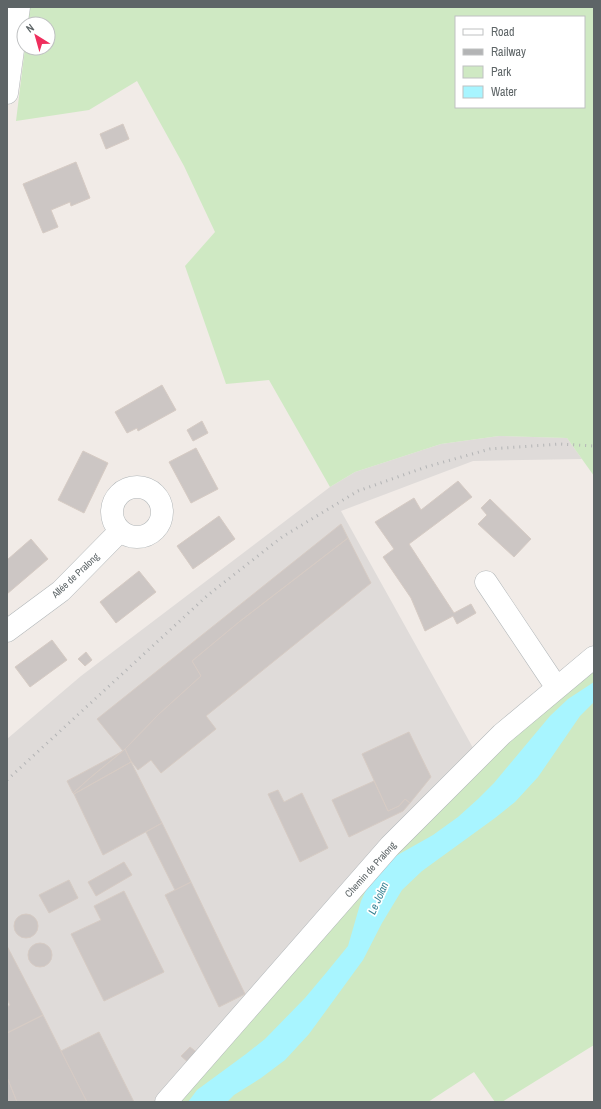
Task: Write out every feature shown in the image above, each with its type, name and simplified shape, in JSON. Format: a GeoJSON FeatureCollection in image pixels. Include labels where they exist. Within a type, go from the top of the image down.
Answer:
{"type":"FeatureCollection","features":[{"type":"Feature","properties":{"kind":"street"},"geometry":{"type":"LineString","coordinates":[[7,93],[19,7]]}},
{"type":"Feature","properties":{"kind":"street","name":"Allée de Pralong"},"geometry":{"type":"LineString","coordinates":[[7,631],[61,591],[120,531]]}},
{"type":"Feature","properties":{"kind":"street"},"geometry":{"type":"LineString","coordinates":[[486,582],[557,688]]}},
{"type":"Feature","properties":{"kind":"street","name":"Chemin de Pralong"},"geometry":{"type":"LineString","coordinates":[[166,1102],[390,846],[502,734],[594,657]]}},
{"type":"Feature","properties":{"kind":"shaded area"},"geometry":{"type":"Polygon","coordinates":[[[499,436],[567,438],[582,459],[473,461],[341,511],[482,764],[177,1102],[7,1102],[7,739],[81,676],[330,487],[355,472],[441,444],[499,436]]]}},
{"type":"Feature","properties":{"kind":"green space"},"geometry":{"type":"Polygon","coordinates":[[[30,7],[594,7],[594,476],[567,438],[499,436],[441,444],[355,472],[330,487],[269,380],[226,384],[185,266],[215,232],[184,166],[137,81],[89,110],[16,121],[24,56],[56,56],[56,16],[29,16],[30,7]]]}},
{"type":"Feature","properties":{"kind":"green space"},"geometry":{"type":"Polygon","coordinates":[[[594,670],[594,1045],[502,1102],[495,1102],[474,1072],[428,1102],[177,1102],[400,847],[482,764],[594,670]]]}},
{"type":"Feature","properties":{"kind":"water","name":"Le Jolan"},"geometry":{"type":"Polygon","coordinates":[[[594,682],[594,702],[580,716],[538,777],[515,802],[422,871],[402,890],[382,923],[363,960],[309,1034],[285,1060],[261,1078],[234,1095],[227,1102],[188,1102],[197,1090],[265,1039],[305,998],[326,973],[348,946],[361,901],[370,882],[387,861],[433,835],[458,817],[494,783],[550,716],[568,699],[594,682]]]}},
{"type":"Feature","properties":{"kind":"building"},"geometry":{"type":"Polygon","coordinates":[[[123,124],[129,139],[106,149],[100,134],[123,124]]]}},
{"type":"Feature","properties":{"kind":"building"},"geometry":{"type":"Polygon","coordinates":[[[76,162],[90,198],[71,206],[70,202],[51,210],[58,227],[43,233],[23,184],[76,162]]]}},
{"type":"Feature","properties":{"kind":"building"},"geometry":{"type":"Polygon","coordinates":[[[162,385],[176,410],[138,431],[137,428],[127,433],[115,412],[162,385]]]}},
{"type":"Feature","properties":{"kind":"building"},"geometry":{"type":"Polygon","coordinates":[[[202,421],[208,433],[193,441],[187,430],[202,421]]]}},
{"type":"Feature","properties":{"kind":"building"},"geometry":{"type":"Polygon","coordinates":[[[196,448],[218,489],[191,503],[169,462],[196,448]]]}},
{"type":"Feature","properties":{"kind":"building"},"geometry":{"type":"Polygon","coordinates":[[[83,451],[108,463],[84,513],[58,500],[83,451]]]}},
{"type":"Feature","properties":{"kind":"building"},"geometry":{"type":"Polygon","coordinates":[[[458,481],[472,497],[409,544],[454,613],[471,604],[476,613],[457,624],[453,616],[425,631],[411,598],[383,557],[394,549],[375,522],[414,498],[421,510],[458,481]]]}},
{"type":"Feature","properties":{"kind":"building"},"geometry":{"type":"Polygon","coordinates":[[[490,499],[531,539],[514,557],[478,524],[487,515],[481,508],[490,499]]]}},
{"type":"Feature","properties":{"kind":"building"},"geometry":{"type":"Polygon","coordinates":[[[219,516],[235,539],[193,569],[177,546],[219,516]]]}},
{"type":"Feature","properties":{"kind":"building"},"geometry":{"type":"Polygon","coordinates":[[[341,524],[348,538],[239,622],[192,661],[201,676],[159,714],[123,751],[97,719],[341,524]]]}},
{"type":"Feature","properties":{"kind":"building"},"geometry":{"type":"Polygon","coordinates":[[[348,538],[371,583],[206,716],[216,729],[161,773],[151,760],[138,770],[131,761],[125,749],[159,714],[201,676],[192,661],[239,622],[348,538]]]}},
{"type":"Feature","properties":{"kind":"building"},"geometry":{"type":"Polygon","coordinates":[[[31,539],[48,559],[7,594],[7,560],[31,539]]]}},
{"type":"Feature","properties":{"kind":"building"},"geometry":{"type":"Polygon","coordinates":[[[139,571],[156,592],[116,623],[100,602],[139,571]]]}},
{"type":"Feature","properties":{"kind":"building"},"geometry":{"type":"Polygon","coordinates":[[[52,640],[67,660],[30,687],[15,667],[52,640]]]}},
{"type":"Feature","properties":{"kind":"building"},"geometry":{"type":"Polygon","coordinates":[[[86,652],[92,660],[85,666],[78,659],[86,652]]]}},
{"type":"Feature","properties":{"kind":"building"},"geometry":{"type":"Polygon","coordinates":[[[409,732],[431,777],[410,803],[405,799],[399,806],[388,811],[362,754],[409,732]]]}},
{"type":"Feature","properties":{"kind":"building"},"geometry":{"type":"Polygon","coordinates":[[[125,749],[131,762],[74,794],[73,793],[91,777],[125,749]]]}},
{"type":"Feature","properties":{"kind":"building"},"geometry":{"type":"Polygon","coordinates":[[[123,751],[91,777],[73,793],[67,781],[123,751]]]}},
{"type":"Feature","properties":{"kind":"building"},"geometry":{"type":"Polygon","coordinates":[[[131,762],[162,823],[103,855],[74,794],[131,762]]]}},
{"type":"Feature","properties":{"kind":"building"},"geometry":{"type":"Polygon","coordinates":[[[374,781],[388,811],[399,806],[405,799],[410,803],[403,811],[349,837],[332,800],[374,781]]]}},
{"type":"Feature","properties":{"kind":"building"},"geometry":{"type":"Polygon","coordinates":[[[278,790],[284,802],[302,793],[328,848],[300,862],[268,794],[278,790]]]}},
{"type":"Feature","properties":{"kind":"building"},"geometry":{"type":"Polygon","coordinates":[[[162,823],[191,882],[175,890],[146,832],[162,823]]]}},
{"type":"Feature","properties":{"kind":"building"},"geometry":{"type":"Polygon","coordinates":[[[124,862],[132,875],[96,896],[88,882],[124,862]]]}},
{"type":"Feature","properties":{"kind":"building"},"geometry":{"type":"Polygon","coordinates":[[[69,880],[78,898],[49,913],[39,895],[69,880]]]}},
{"type":"Feature","properties":{"kind":"building"},"geometry":{"type":"Polygon","coordinates":[[[191,882],[245,994],[219,1007],[165,895],[191,882]]]}},
{"type":"Feature","properties":{"kind":"building"},"geometry":{"type":"Polygon","coordinates":[[[124,891],[164,972],[104,1001],[71,934],[101,920],[94,906],[124,891]]]}},
{"type":"Feature","properties":{"kind":"building"},"geometry":{"type":"Polygon","coordinates":[[[26,914],[34,918],[38,926],[34,934],[26,938],[18,934],[14,926],[18,918],[26,914]]]}},
{"type":"Feature","properties":{"kind":"building"},"geometry":{"type":"Polygon","coordinates":[[[40,943],[48,947],[52,955],[48,963],[40,967],[32,963],[28,955],[32,947],[40,943]]]}},
{"type":"Feature","properties":{"kind":"building"},"geometry":{"type":"Polygon","coordinates":[[[7,946],[43,1015],[7,1033],[7,1007],[10,1005],[7,999],[7,946]]]}},
{"type":"Feature","properties":{"kind":"building"},"geometry":{"type":"Polygon","coordinates":[[[43,1015],[87,1102],[17,1102],[7,1077],[7,1033],[43,1015]]]}},
{"type":"Feature","properties":{"kind":"building"},"geometry":{"type":"Polygon","coordinates":[[[99,1032],[134,1102],[87,1102],[61,1051],[99,1032]]]}},
{"type":"Feature","properties":{"kind":"building"},"geometry":{"type":"Polygon","coordinates":[[[190,1047],[199,1054],[190,1064],[181,1056],[190,1047]]]}},
{"type":"Feature","properties":{"kind":"building"},"geometry":{"type":"Polygon","coordinates":[[[7,1077],[17,1102],[7,1102],[7,1077]]]}},
{"type":"Feature","properties":{"kind":"railway"},"geometry":{"type":"LineString","coordinates":[[7,780],[208,595],[282,537],[358,491],[426,467],[490,449],[560,444],[594,446]]}}]}
